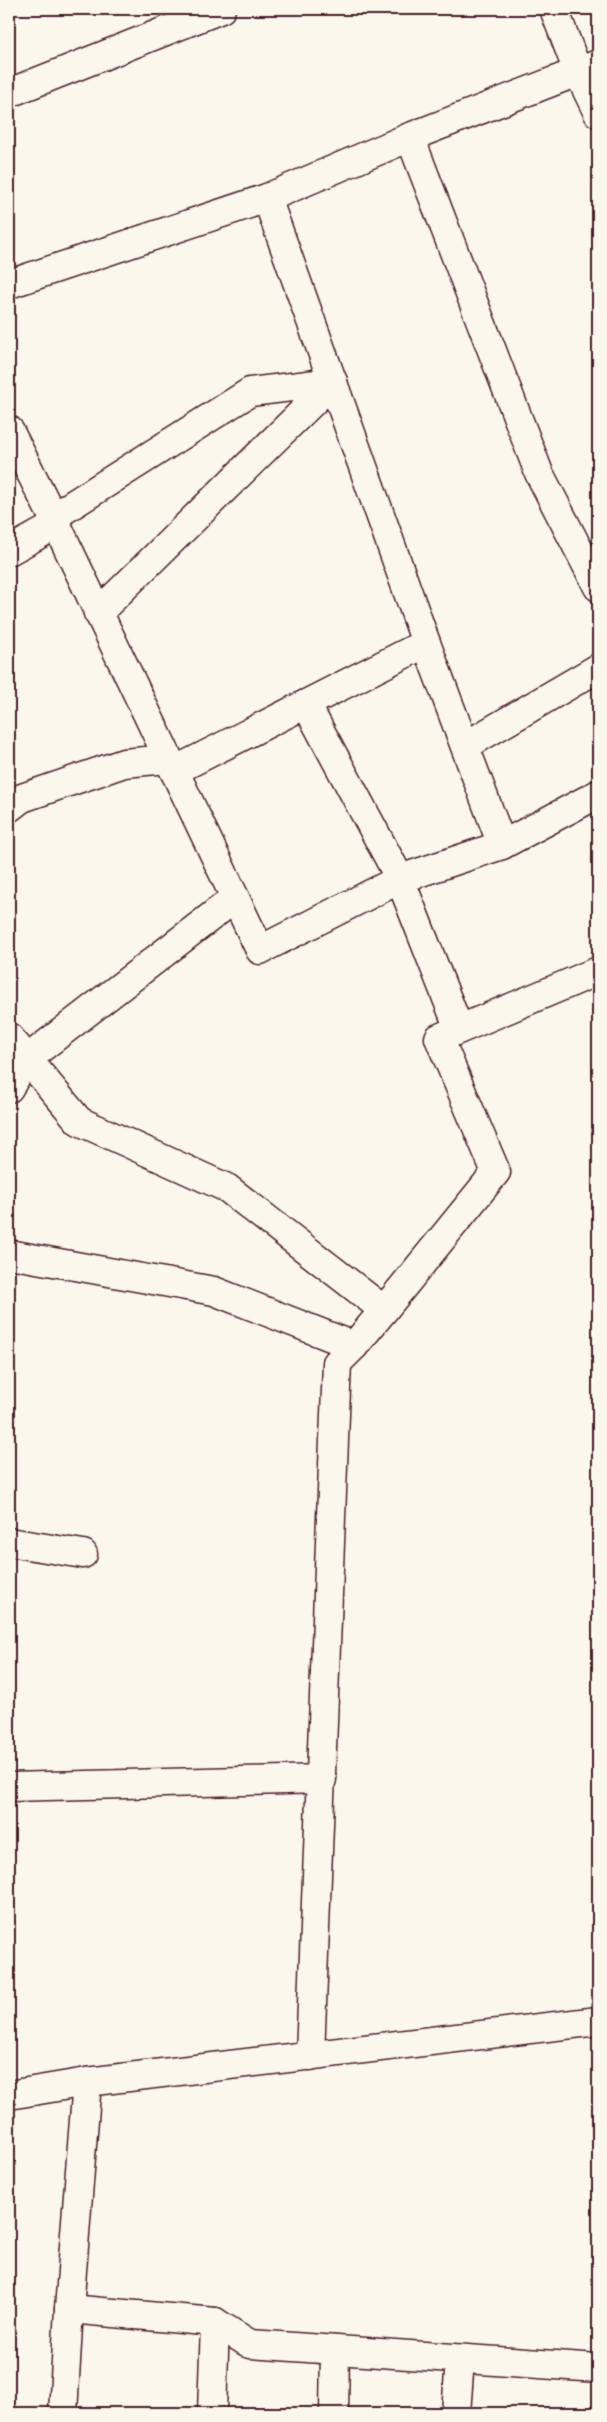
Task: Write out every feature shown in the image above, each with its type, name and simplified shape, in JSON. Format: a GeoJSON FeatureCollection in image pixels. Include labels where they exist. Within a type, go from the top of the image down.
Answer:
{"type":"FeatureCollection","features":[{"type":"Feature","properties":{"kind":"street"},"geometry":{"type":"LineString","coordinates":[[9,93],[221,9]]}},
{"type":"Feature","properties":{"kind":"street"},"geometry":{"type":"LineString","coordinates":[[554,9],[588,68],[598,113]]}},
{"type":"Feature","properties":{"kind":"street"},"geometry":{"type":"LineString","coordinates":[[9,284],[267,198],[410,137],[588,68]]}},
{"type":"Feature","properties":{"kind":"street"},"geometry":{"type":"LineString","coordinates":[[410,137],[539,473],[598,587]]}},
{"type":"Feature","properties":{"kind":"street"},"geometry":{"type":"LineString","coordinates":[[267,198],[426,644],[502,845]]}},
{"type":"Feature","properties":{"kind":"street"},"geometry":{"type":"LineString","coordinates":[[9,551],[250,392],[333,382]]}},
{"type":"Feature","properties":{"kind":"street"},"geometry":{"type":"LineString","coordinates":[[98,613],[333,382]]}},
{"type":"Feature","properties":{"kind":"street"},"geometry":{"type":"LineString","coordinates":[[9,430],[55,521],[260,950],[400,879],[502,845],[598,794]]}},
{"type":"Feature","properties":{"kind":"street"},"geometry":{"type":"LineString","coordinates":[[9,808],[22,798],[124,763],[171,765],[306,704],[426,644]]}},
{"type":"Feature","properties":{"kind":"street"},"geometry":{"type":"LineString","coordinates":[[465,746],[598,668]]}},
{"type":"Feature","properties":{"kind":"street"},"geometry":{"type":"LineString","coordinates":[[306,704],[400,879],[460,1029]]}},
{"type":"Feature","properties":{"kind":"street"},"geometry":{"type":"LineString","coordinates":[[9,1088],[27,1059],[235,898]]}},
{"type":"Feature","properties":{"kind":"street"},"geometry":{"type":"LineString","coordinates":[[310,2056],[337,1363],[384,1310],[496,1172],[439,1038],[598,970]]}},
{"type":"Feature","properties":{"kind":"street"},"geometry":{"type":"LineString","coordinates":[[9,1037],[79,1121],[227,1188],[384,1310]]}},
{"type":"Feature","properties":{"kind":"street"},"geometry":{"type":"LineString","coordinates":[[9,1254],[214,1291],[354,1346]]}},
{"type":"Feature","properties":{"kind":"street"},"geometry":{"type":"LineString","coordinates":[[9,1542],[83,1554]]}},
{"type":"Feature","properties":{"kind":"street"},"geometry":{"type":"LineString","coordinates":[[9,1787],[322,1779]]}},
{"type":"Feature","properties":{"kind":"street"},"geometry":{"type":"LineString","coordinates":[[9,2095],[87,2082],[598,2021]]}},
{"type":"Feature","properties":{"kind":"street"},"geometry":{"type":"LineString","coordinates":[[63,2413],[69,2308],[87,2082]]}},
{"type":"Feature","properties":{"kind":"street"},"geometry":{"type":"LineString","coordinates":[[69,2308],[215,2322],[250,2344],[598,2368]]}},
{"type":"Feature","properties":{"kind":"street"},"geometry":{"type":"LineString","coordinates":[[212,2413],[215,2322]]}},
{"type":"Feature","properties":{"kind":"street"},"geometry":{"type":"LineString","coordinates":[[334,2413],[335,2350]]}},
{"type":"Feature","properties":{"kind":"street"},"geometry":{"type":"LineString","coordinates":[[456,2413],[460,2359]]}}]}
